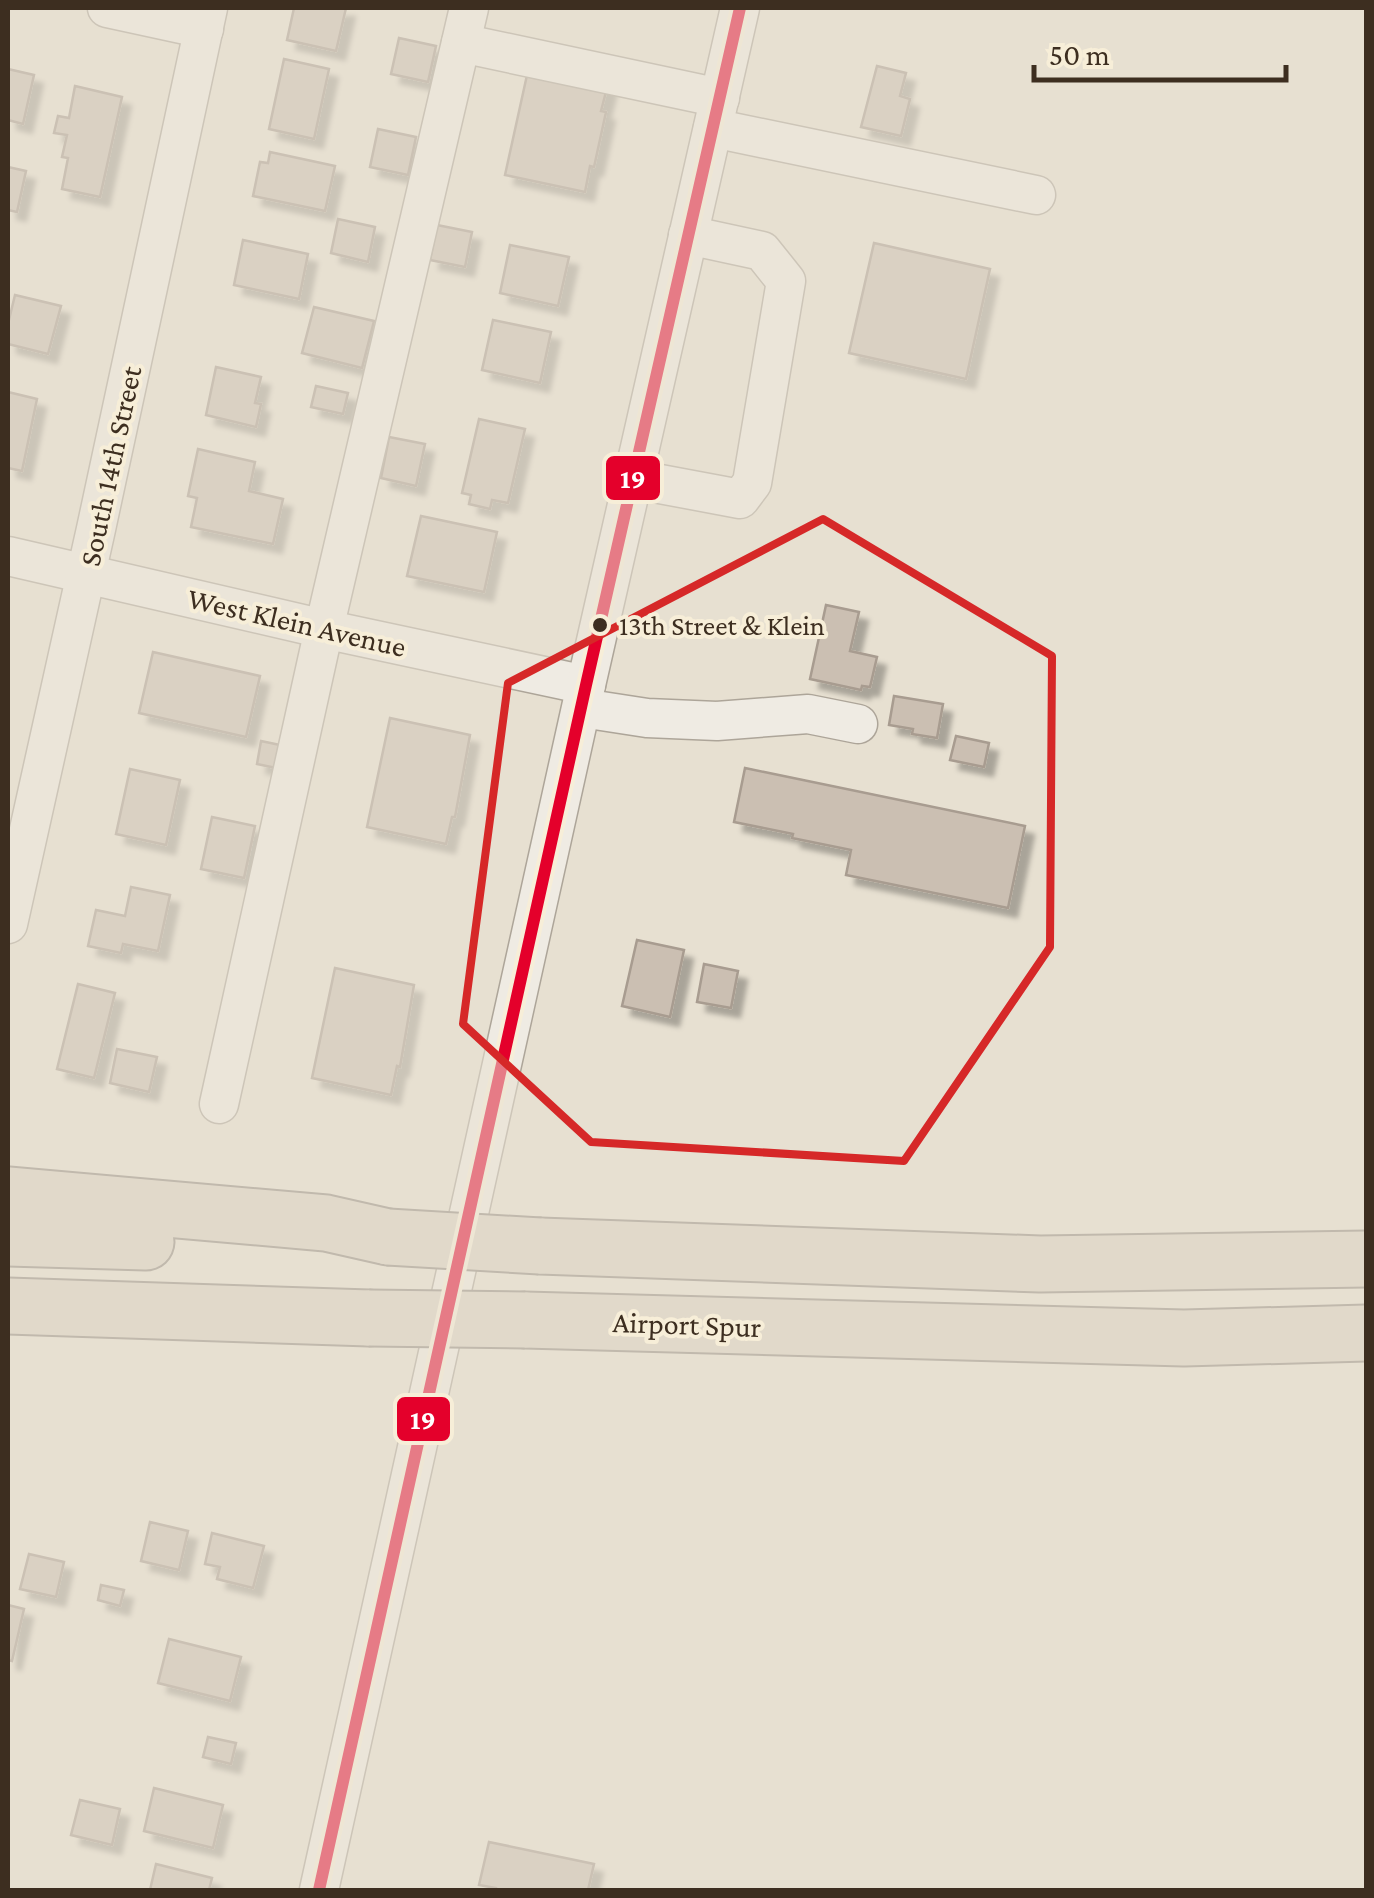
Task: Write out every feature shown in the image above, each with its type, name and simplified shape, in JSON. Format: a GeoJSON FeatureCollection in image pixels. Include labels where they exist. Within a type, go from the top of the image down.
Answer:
{"type":"FeatureCollection","features":[{"type":"Feature","properties":{"kind":"highway"},"geometry":{"type":"LineString","coordinates":[[18,1218],[326,1223],[388,1237],[540,1246],[1040,1264],[1366,1259]]}},
{"type":"Feature","properties":{"kind":"highway","name":"Airport Spur"},"geometry":{"type":"LineString","coordinates":[[8,1306],[1184,1338],[1366,1333]]}},
{"type":"Feature","properties":{"kind":"street"},"geometry":{"type":"LineString","coordinates":[[107,8],[206,18]]}},
{"type":"Feature","properties":{"kind":"street"},"geometry":{"type":"LineString","coordinates":[[319,1890],[740,8]]}},
{"type":"Feature","properties":{"kind":"street","name":"South 14th Street"},"geometry":{"type":"LineString","coordinates":[[8,924],[206,18]]}},
{"type":"Feature","properties":{"kind":"street"},"geometry":{"type":"LineString","coordinates":[[219,1104],[324,629],[465,25],[716,113],[1036,195]]}},
{"type":"Feature","properties":{"kind":"street"},"geometry":{"type":"LineString","coordinates":[[633,479],[740,499],[752,483],[786,281],[762,250],[688,235]]}},
{"type":"Feature","properties":{"kind":"street","name":"West Klein Avenue"},"geometry":{"type":"LineString","coordinates":[[8,556],[324,629],[584,696],[647,718],[717,721],[808,714],[858,724]]}},
{"type":"Feature","properties":{"kind":"highlighted area"},"geometry":{"type":"Polygon","coordinates":[[[823,519],[1052,656],[1050,947],[904,1161],[591,1142],[463,1024],[508,683],[823,519]]]}},
{"type":"Feature","properties":{"kind":"building"},"geometry":{"type":"Polygon","coordinates":[[[294,8],[346,8],[336,51],[287,40],[294,8]]]}},
{"type":"Feature","properties":{"kind":"building"},"geometry":{"type":"Polygon","coordinates":[[[399,38],[436,46],[428,82],[391,74],[399,38]]]}},
{"type":"Feature","properties":{"kind":"building"},"geometry":{"type":"Polygon","coordinates":[[[284,59],[329,69],[314,139],[269,129],[284,59]]]}},
{"type":"Feature","properties":{"kind":"building"},"geometry":{"type":"Polygon","coordinates":[[[529,66],[608,84],[601,111],[606,112],[585,192],[505,175],[529,66]]]}},
{"type":"Feature","properties":{"kind":"building"},"geometry":{"type":"Polygon","coordinates":[[[877,66],[906,73],[900,96],[910,99],[901,136],[861,127],[877,66]]]}},
{"type":"Feature","properties":{"kind":"building"},"geometry":{"type":"Polygon","coordinates":[[[8,69],[34,75],[23,124],[8,120],[8,69]]]}},
{"type":"Feature","properties":{"kind":"building"},"geometry":{"type":"Polygon","coordinates":[[[75,86],[122,97],[100,197],[62,189],[68,158],[62,157],[67,135],[54,133],[58,116],[69,118],[75,86]]]}},
{"type":"Feature","properties":{"kind":"building"},"geometry":{"type":"Polygon","coordinates":[[[378,129],[416,137],[408,175],[370,167],[378,129]]]}},
{"type":"Feature","properties":{"kind":"building"},"geometry":{"type":"Polygon","coordinates":[[[270,152],[335,166],[325,211],[253,196],[260,162],[268,163],[270,152]]]}},
{"type":"Feature","properties":{"kind":"building"},"geometry":{"type":"Polygon","coordinates":[[[8,167],[26,171],[17,212],[8,210],[8,167]]]}},
{"type":"Feature","properties":{"kind":"building"},"geometry":{"type":"Polygon","coordinates":[[[338,219],[375,227],[368,262],[331,253],[338,219]]]}},
{"type":"Feature","properties":{"kind":"building"},"geometry":{"type":"Polygon","coordinates":[[[437,225],[472,232],[465,267],[430,260],[437,225]]]}},
{"type":"Feature","properties":{"kind":"building"},"geometry":{"type":"Polygon","coordinates":[[[243,240],[308,254],[299,299],[234,285],[243,240]]]}},
{"type":"Feature","properties":{"kind":"building"},"geometry":{"type":"Polygon","coordinates":[[[874,243],[990,269],[966,379],[849,353],[874,243]]]}},
{"type":"Feature","properties":{"kind":"building"},"geometry":{"type":"Polygon","coordinates":[[[510,245],[569,257],[558,306],[500,293],[510,245]]]}},
{"type":"Feature","properties":{"kind":"building"},"geometry":{"type":"Polygon","coordinates":[[[15,295],[61,306],[48,354],[8,344],[15,295]]]}},
{"type":"Feature","properties":{"kind":"building"},"geometry":{"type":"Polygon","coordinates":[[[314,307],[374,321],[362,368],[302,353],[314,307]]]}},
{"type":"Feature","properties":{"kind":"building"},"geometry":{"type":"Polygon","coordinates":[[[493,320],[551,332],[540,383],[482,370],[493,320]]]}},
{"type":"Feature","properties":{"kind":"building"},"geometry":{"type":"Polygon","coordinates":[[[216,367],[261,377],[255,403],[261,404],[256,427],[206,415],[216,367]]]}},
{"type":"Feature","properties":{"kind":"building"},"geometry":{"type":"Polygon","coordinates":[[[316,386],[348,393],[343,414],[311,407],[316,386]]]}},
{"type":"Feature","properties":{"kind":"building"},"geometry":{"type":"Polygon","coordinates":[[[8,392],[37,399],[22,471],[8,468],[8,392]]]}},
{"type":"Feature","properties":{"kind":"building"},"geometry":{"type":"Polygon","coordinates":[[[479,419],[525,429],[508,503],[492,500],[490,509],[469,504],[471,495],[462,493],[479,419]]]}},
{"type":"Feature","properties":{"kind":"building"},"geometry":{"type":"Polygon","coordinates":[[[389,437],[425,444],[416,486],[381,478],[389,437]]]}},
{"type":"Feature","properties":{"kind":"building"},"geometry":{"type":"Polygon","coordinates":[[[198,449],[255,462],[249,491],[283,499],[273,544],[191,527],[197,498],[188,496],[198,449]]]}},
{"type":"Feature","properties":{"kind":"building"},"geometry":{"type":"Polygon","coordinates":[[[421,516],[497,532],[484,592],[407,576],[421,516]]]}},
{"type":"Feature","properties":{"kind":"building"},"geometry":{"type":"Polygon","coordinates":[[[826,605],[859,612],[850,651],[877,657],[870,687],[862,686],[861,690],[810,679],[826,605]]]}},
{"type":"Feature","properties":{"kind":"building"},"geometry":{"type":"Polygon","coordinates":[[[153,652],[260,676],[246,737],[139,713],[153,652]]]}},
{"type":"Feature","properties":{"kind":"building"},"geometry":{"type":"Polygon","coordinates":[[[894,696],[943,704],[937,738],[889,725],[894,696]]]}},
{"type":"Feature","properties":{"kind":"building"},"geometry":{"type":"Polygon","coordinates":[[[390,718],[470,735],[446,844],[367,827],[390,718]]]}},
{"type":"Feature","properties":{"kind":"building"},"geometry":{"type":"Polygon","coordinates":[[[956,736],[989,743],[984,767],[950,760],[956,736]]]}},
{"type":"Feature","properties":{"kind":"building"},"geometry":{"type":"Polygon","coordinates":[[[261,741],[280,745],[276,768],[257,764],[261,741]]]}},
{"type":"Feature","properties":{"kind":"building"},"geometry":{"type":"Polygon","coordinates":[[[745,768],[1025,826],[1008,908],[846,875],[851,850],[734,822],[745,768]]]}},
{"type":"Feature","properties":{"kind":"building"},"geometry":{"type":"Polygon","coordinates":[[[130,769],[180,780],[166,845],[116,834],[130,769]]]}},
{"type":"Feature","properties":{"kind":"building"},"geometry":{"type":"Polygon","coordinates":[[[212,817],[255,826],[244,878],[201,869],[212,817]]]}},
{"type":"Feature","properties":{"kind":"building"},"geometry":{"type":"Polygon","coordinates":[[[131,887],[170,895],[158,951],[123,944],[121,953],[88,946],[96,910],[125,916],[131,887]]]}},
{"type":"Feature","properties":{"kind":"building"},"geometry":{"type":"Polygon","coordinates":[[[637,940],[684,950],[670,1017],[622,1006],[637,940]]]}},
{"type":"Feature","properties":{"kind":"building"},"geometry":{"type":"Polygon","coordinates":[[[704,964],[738,971],[731,1008],[697,1002],[704,964]]]}},
{"type":"Feature","properties":{"kind":"building"},"geometry":{"type":"Polygon","coordinates":[[[335,968],[414,985],[400,1067],[397,1066],[391,1095],[312,1078],[335,968]]]}},
{"type":"Feature","properties":{"kind":"building"},"geometry":{"type":"Polygon","coordinates":[[[78,984],[115,993],[94,1078],[57,1069],[78,984]]]}},
{"type":"Feature","properties":{"kind":"building"},"geometry":{"type":"Polygon","coordinates":[[[117,1049],[157,1057],[149,1092],[110,1083],[117,1049]]]}},
{"type":"Feature","properties":{"kind":"building"},"geometry":{"type":"Polygon","coordinates":[[[150,1522],[188,1531],[179,1570],[141,1561],[150,1522]]]}},
{"type":"Feature","properties":{"kind":"building"},"geometry":{"type":"Polygon","coordinates":[[[212,1533],[264,1546],[253,1588],[217,1579],[220,1567],[205,1564],[212,1533]]]}},
{"type":"Feature","properties":{"kind":"building"},"geometry":{"type":"Polygon","coordinates":[[[29,1554],[64,1562],[56,1597],[20,1589],[29,1554]]]}},
{"type":"Feature","properties":{"kind":"building"},"geometry":{"type":"Polygon","coordinates":[[[101,1585],[124,1590],[120,1606],[98,1600],[101,1585]]]}},
{"type":"Feature","properties":{"kind":"building"},"geometry":{"type":"Polygon","coordinates":[[[8,1605],[24,1609],[12,1661],[8,1660],[8,1605]]]}},
{"type":"Feature","properties":{"kind":"building"},"geometry":{"type":"Polygon","coordinates":[[[169,1639],[241,1657],[230,1701],[158,1683],[169,1639]]]}},
{"type":"Feature","properties":{"kind":"building"},"geometry":{"type":"Polygon","coordinates":[[[208,1737],[236,1743],[231,1764],[203,1757],[208,1737]]]}},
{"type":"Feature","properties":{"kind":"building"},"geometry":{"type":"Polygon","coordinates":[[[154,1788],[223,1805],[213,1848],[144,1831],[154,1788]]]}},
{"type":"Feature","properties":{"kind":"building"},"geometry":{"type":"Polygon","coordinates":[[[80,1800],[120,1809],[112,1845],[71,1835],[80,1800]]]}},
{"type":"Feature","properties":{"kind":"building"},"geometry":{"type":"Polygon","coordinates":[[[489,1842],[594,1864],[588,1890],[496,1890],[479,1885],[489,1842]]]}},
{"type":"Feature","properties":{"kind":"building"},"geometry":{"type":"Polygon","coordinates":[[[156,1864],[212,1878],[209,1890],[150,1890],[156,1864]]]}},
{"type":"Feature","properties":{"kind":"transit line","name":"19"},"geometry":{"type":"LineString","coordinates":[[319,1890],[740,8]]}},
{"type":"Feature","properties":{"kind":"place","name":"13th Street & Klein"},"geometry":{"type":"Point","coordinates":[600,625]}}]}
